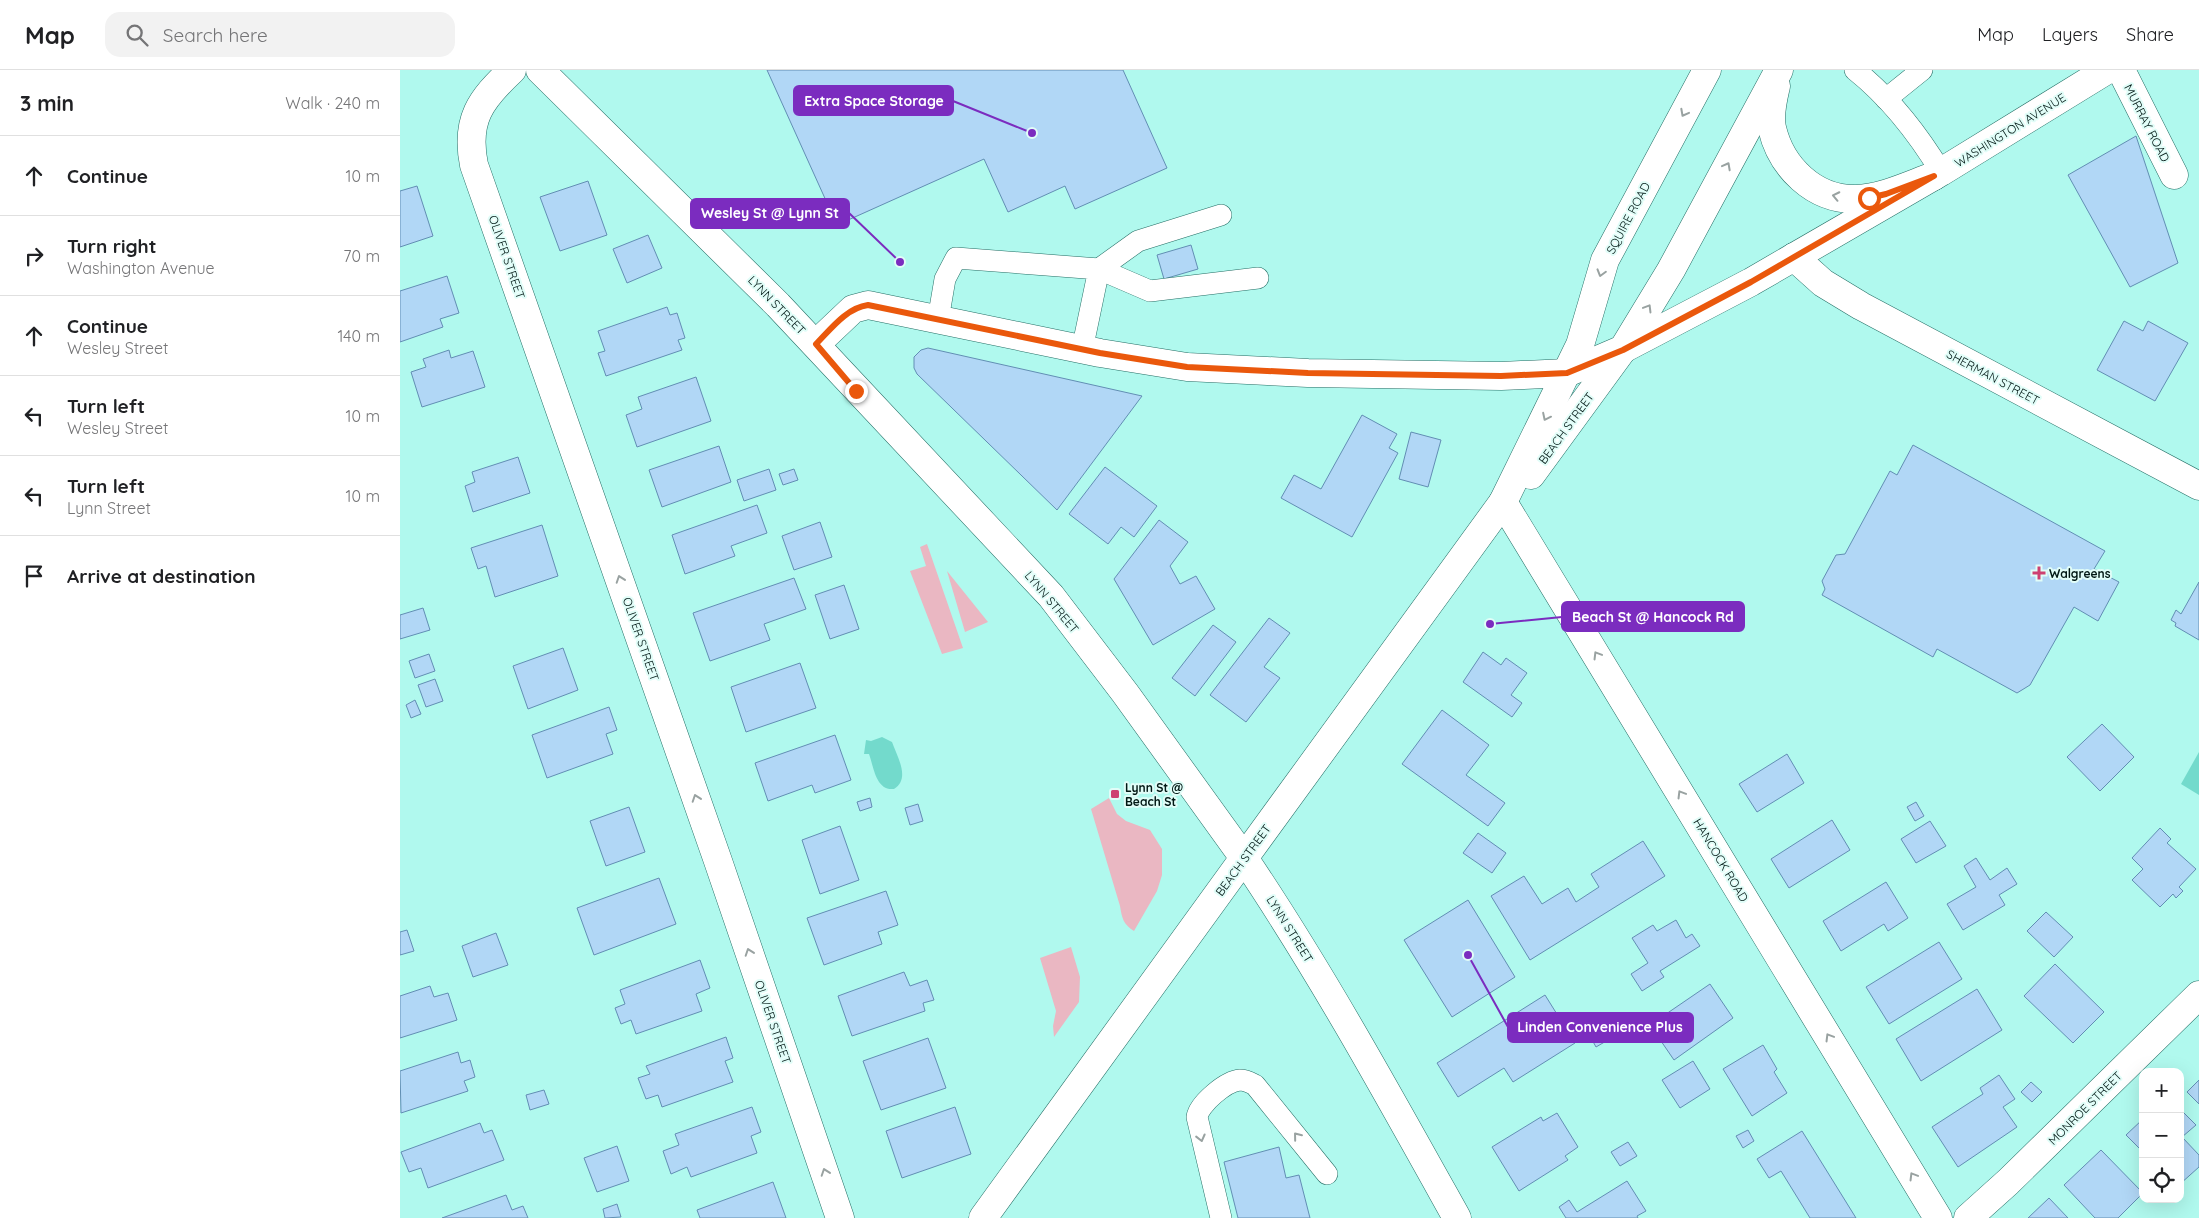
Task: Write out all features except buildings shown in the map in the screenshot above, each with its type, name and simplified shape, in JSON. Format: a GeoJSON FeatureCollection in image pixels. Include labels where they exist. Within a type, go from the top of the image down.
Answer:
{"type":"FeatureCollection","features":[{"type":"Feature","properties":{"kind":"street","name":"OLIVER STREET"},"geometry":{"type":"LineString","coordinates":[[512,70],[486,95],[475,115],[471,136],[474,165],[715,852],[840,1218]]}},
{"type":"Feature","properties":{"kind":"street","name":"LYNN STREET"},"geometry":{"type":"LineString","coordinates":[[540,70],[816,344],[856,391],[1050,596],[1126,693],[1244,858],[1284,918],[1356,1036],[1457,1218]]}},
{"type":"Feature","properties":{"kind":"street","name":"SQUIRE ROAD"},"geometry":{"type":"LineString","coordinates":[[1567,373],[1580,345],[1605,260],[1706,70]]}},
{"type":"Feature","properties":{"kind":"street"},"geometry":{"type":"LineString","coordinates":[[1780,70],[1772,104],[1772,126],[1780,151],[1789,167],[1814,188],[1833,196],[1854,199],[1886,194],[1938,174]]}},
{"type":"Feature","properties":{"kind":"street"},"geometry":{"type":"LineString","coordinates":[[1623,350],[1671,270],[1780,70]]}},
{"type":"Feature","properties":{"kind":"street","name":"WASHINGTON AVENUE"},"geometry":{"type":"LineString","coordinates":[[816,344],[848,313],[860,306],[877,307],[1082,350],[1187,367],[1308,373],[1501,376],[1567,373],[1623,350],[1794,257],[1938,174],[2107,70]]}},
{"type":"Feature","properties":{"kind":"street","name":"MURRAY ROAD"},"geometry":{"type":"LineString","coordinates":[[2121,70],[2174,175]]}},
{"type":"Feature","properties":{"kind":"street","name":"SHERMAN STREET"},"geometry":{"type":"LineString","coordinates":[[1794,257],[1823,283],[1861,306],[2199,486]]}},
{"type":"Feature","properties":{"kind":"street","name":"BEACH STREET"},"geometry":{"type":"LineString","coordinates":[[983,1218],[1503,502],[1537,469],[1623,350]]}},
{"type":"Feature","properties":{"kind":"street","name":"BEACH STREET"},"geometry":{"type":"LineString","coordinates":[[1503,502],[1567,373]]}},
{"type":"Feature","properties":{"kind":"street","name":"HANCOCK ROAD"},"geometry":{"type":"LineString","coordinates":[[1503,502],[1938,1218]]}},
{"type":"Feature","properties":{"kind":"street","name":"MONROE STREET"},"geometry":{"type":"LineString","coordinates":[[1968,1218],[2022,1170],[2199,995]]}},
{"type":"Feature","properties":{"kind":"lane"},"geometry":{"type":"LineString","coordinates":[[1886,99],[1922,70]]}},
{"type":"Feature","properties":{"kind":"lane"},"geometry":{"type":"LineString","coordinates":[[1865,73],[1922,139],[1938,174]]}},
{"type":"Feature","properties":{"kind":"lane"},"geometry":{"type":"LineString","coordinates":[[1082,350],[1099,269],[1138,241],[1221,214]]}},
{"type":"Feature","properties":{"kind":"lane"},"geometry":{"type":"LineString","coordinates":[[938,320],[944,279],[956,258],[1099,269],[1150,291],[1258,278]]}},
{"type":"Feature","properties":{"kind":"lane"},"geometry":{"type":"LineString","coordinates":[[1221,1218],[1197,1117],[1203,1103],[1232,1082],[1244,1081],[1255,1085],[1328,1174]]}},
{"type":"Feature","properties":{"kind":"shaded area"},"geometry":{"type":"Polygon","coordinates":[[[927,544],[963,648],[942,654],[910,571],[926,566],[920,547],[927,544]]]}},
{"type":"Feature","properties":{"kind":"shaded area"},"geometry":{"type":"Polygon","coordinates":[[[947,571],[988,622],[965,632],[947,571]]]}},
{"type":"Feature","properties":{"kind":"shaded area"},"geometry":{"type":"Polygon","coordinates":[[[882,737],[892,742],[901,767],[902,779],[894,789],[888,789],[879,782],[869,754],[864,754],[866,740],[871,741],[882,737]]]}},
{"type":"Feature","properties":{"kind":"shaded area"},"geometry":{"type":"Polygon","coordinates":[[[2199,752],[2199,795],[2181,784],[2199,752]]]}},
{"type":"Feature","properties":{"kind":"shaded area"},"geometry":{"type":"Polygon","coordinates":[[[1109,798],[1117,814],[1126,821],[1150,830],[1162,849],[1162,875],[1157,891],[1134,931],[1127,926],[1122,917],[1091,809],[1109,798]]]}},
{"type":"Feature","properties":{"kind":"shaded area"},"geometry":{"type":"Polygon","coordinates":[[[1071,947],[1080,977],[1079,1002],[1054,1037],[1053,1026],[1056,1011],[1040,958],[1071,947]]]}},
{"type":"Feature","properties":{"kind":"place","name":"Extra Space Storage"},"geometry":{"type":"Point","coordinates":[1032,133]}},
{"type":"Feature","properties":{"kind":"place","name":"Wesley St @ Lynn St"},"geometry":{"type":"Point","coordinates":[900,262]}},
{"type":"Feature","properties":{"kind":"place","name":"Walgreens"},"geometry":{"type":"Point","coordinates":[2039,573]}},
{"type":"Feature","properties":{"kind":"place","name":"Beach St @ Hancock Rd"},"geometry":{"type":"Point","coordinates":[1490,624]}},
{"type":"Feature","properties":{"kind":"place","name":"Lynn St @ Beach St"},"geometry":{"type":"Point","coordinates":[1115,794]}},
{"type":"Feature","properties":{"kind":"place","name":"Linden Convenience Plus"},"geometry":{"type":"Point","coordinates":[1468,955]}},
{"type":"Feature","properties":{"kind":"route"},"geometry":{"type":"LineString","coordinates":[[856,391],[816,344],[853,309],[868,305],[1100,353],[1187,367],[1308,373],[1501,376],[1567,373],[1623,350],[1751,282],[1934,176],[1886,194],[1869,198]]}}]}
